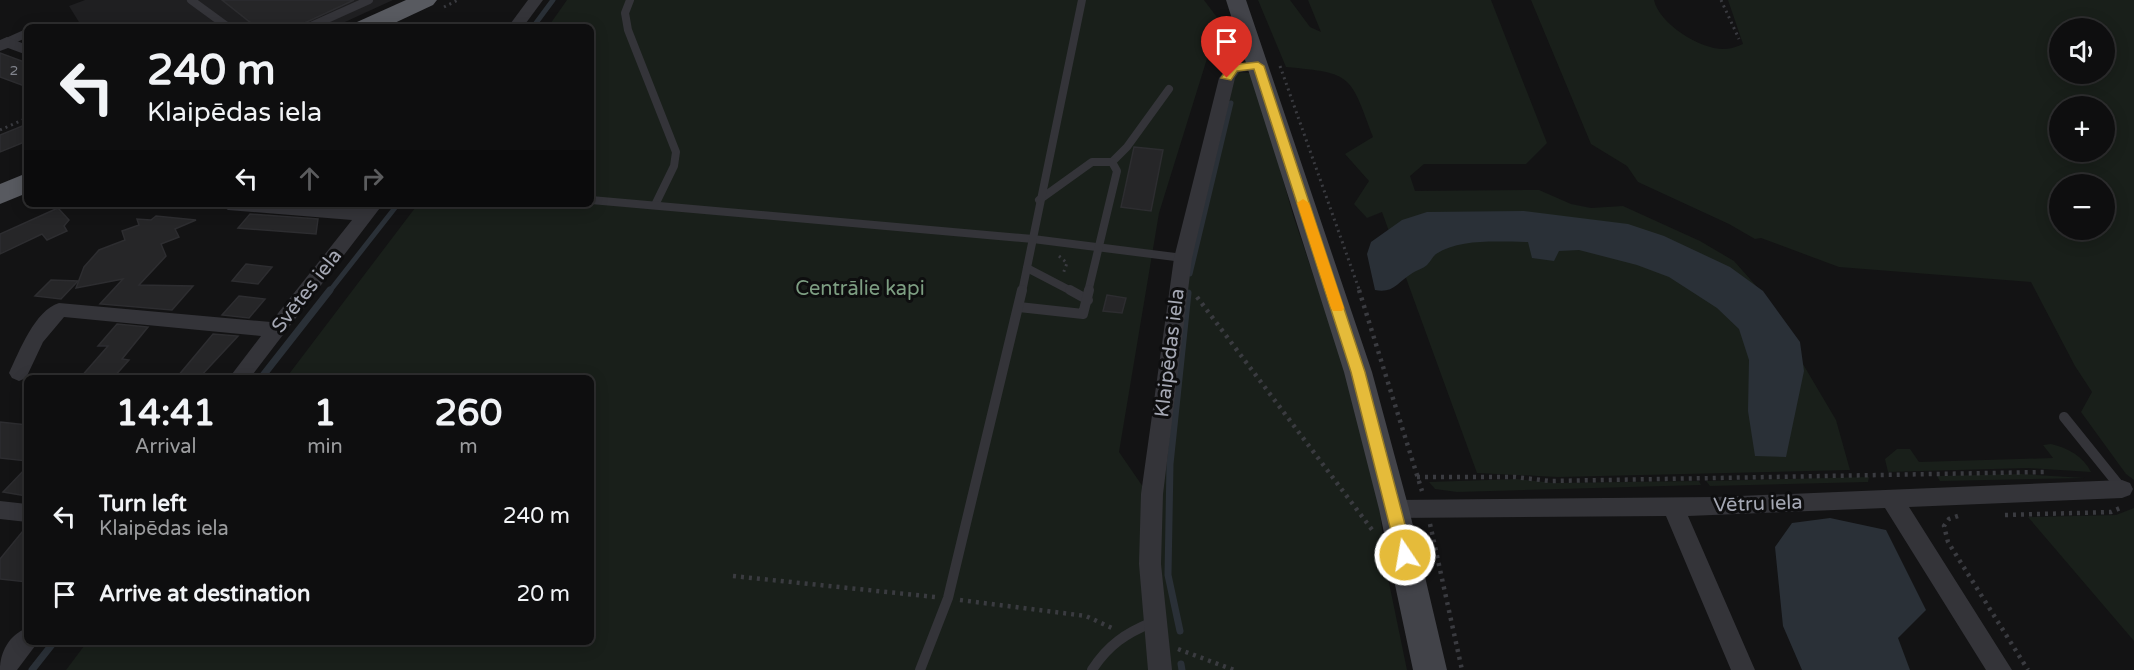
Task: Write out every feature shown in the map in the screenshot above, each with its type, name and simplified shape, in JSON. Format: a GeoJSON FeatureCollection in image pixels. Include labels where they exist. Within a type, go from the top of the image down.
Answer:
{"type":"FeatureCollection","features":[{"type":"Feature","properties":{"kind":"highway"},"geometry":{"type":"LineString","coordinates":[[373,24],[425,0]]}},
{"type":"Feature","properties":{"kind":"highway"},"geometry":{"type":"LineString","coordinates":[[0,195],[24,183]]}},
{"type":"Feature","properties":{"kind":"main road"},"geometry":{"type":"LineString","coordinates":[[1236,0],[1268,64],[1358,372],[1394,509],[1430,670]]}},
{"type":"Feature","properties":{"kind":"street"},"geometry":{"type":"LineString","coordinates":[[517,24],[536,0]]}},
{"type":"Feature","properties":{"kind":"street"},"geometry":{"type":"LineString","coordinates":[[3,44],[24,49]]}},
{"type":"Feature","properties":{"kind":"street","name":"Klaipēdas iela"},"geometry":{"type":"LineString","coordinates":[[1160,670],[1154,631],[1150,564],[1152,494],[1181,266],[1227,78],[1234,68],[1268,64]]}},
{"type":"Feature","properties":{"kind":"street"},"geometry":{"type":"LineString","coordinates":[[299,207],[370,210]]}},
{"type":"Feature","properties":{"kind":"street","name":"Svētes iela"},"geometry":{"type":"LineString","coordinates":[[241,375],[370,210]]}},
{"type":"Feature","properties":{"kind":"street"},"geometry":{"type":"LineString","coordinates":[[19,373],[35,338],[59,310],[277,330]]}},
{"type":"Feature","properties":{"kind":"street","name":"Vētru iela"},"geometry":{"type":"LineString","coordinates":[[1394,509],[1424,499],[1673,507],[2122,489]]}},
{"type":"Feature","properties":{"kind":"street"},"geometry":{"type":"LineString","coordinates":[[1892,500],[2000,670]]}},
{"type":"Feature","properties":{"kind":"street"},"geometry":{"type":"LineString","coordinates":[[1673,507],[1743,670]]}},
{"type":"Feature","properties":{"kind":"street"},"geometry":{"type":"LineString","coordinates":[[0,510],[24,513]]}},
{"type":"Feature","properties":{"kind":"street"},"geometry":{"type":"LineString","coordinates":[[2,670],[24,643]]}},
{"type":"Feature","properties":{"kind":"lane"},"geometry":{"type":"LineString","coordinates":[[191,0],[224,24]]}},
{"type":"Feature","properties":{"kind":"lane"},"geometry":{"type":"LineString","coordinates":[[316,24],[369,0]]}},
{"type":"Feature","properties":{"kind":"lane"},"geometry":{"type":"LineString","coordinates":[[630,0],[625,13],[628,30],[676,152],[674,166],[655,205]]}},
{"type":"Feature","properties":{"kind":"lane"},"geometry":{"type":"LineString","coordinates":[[920,670],[948,598],[1027,268],[1038,240],[1039,200],[1082,0]]}},
{"type":"Feature","properties":{"kind":"lane"},"geometry":{"type":"LineString","coordinates":[[3,44],[24,34]]}},
{"type":"Feature","properties":{"kind":"lane"},"geometry":{"type":"LineString","coordinates":[[1112,162],[1127,147],[1169,89]]}},
{"type":"Feature","properties":{"kind":"lane"},"geometry":{"type":"LineString","coordinates":[[1019,308],[1083,314],[1101,249],[1117,171],[1112,162],[1102,160],[1092,162],[1039,200]]}},
{"type":"Feature","properties":{"kind":"lane"},"geometry":{"type":"LineString","coordinates":[[594,200],[1038,240],[1101,249],[1181,266]]}},
{"type":"Feature","properties":{"kind":"lane"},"geometry":{"type":"LineString","coordinates":[[1027,268],[1088,300]]}},
{"type":"Feature","properties":{"kind":"lane"},"geometry":{"type":"LineString","coordinates":[[2064,417],[2122,489]]}},
{"type":"Feature","properties":{"kind":"lane"},"geometry":{"type":"LineString","coordinates":[[1092,670],[1105,648],[1123,634],[1154,631]]}},
{"type":"Feature","properties":{"kind":"path"},"geometry":{"type":"LineString","coordinates":[[1721,0],[1739,39]]}},
{"type":"Feature","properties":{"kind":"path"},"geometry":{"type":"LineString","coordinates":[[1268,64],[1353,270],[1424,499],[1462,670]]}},
{"type":"Feature","properties":{"kind":"path"},"geometry":{"type":"LineString","coordinates":[[0,130],[24,119]]}},
{"type":"Feature","properties":{"kind":"path"},"geometry":{"type":"LineString","coordinates":[[1038,240],[1067,263],[1065,272],[1053,281]]}},
{"type":"Feature","properties":{"kind":"path"},"geometry":{"type":"LineString","coordinates":[[1181,266],[1381,541]]}},
{"type":"Feature","properties":{"kind":"path"},"geometry":{"type":"LineString","coordinates":[[1417,477],[1515,477],[1550,481],[2057,472]]}},
{"type":"Feature","properties":{"kind":"path"},"geometry":{"type":"LineString","coordinates":[[1959,516],[1949,519],[1944,526],[1948,542],[2028,670]]}},
{"type":"Feature","properties":{"kind":"path"},"geometry":{"type":"LineString","coordinates":[[733,576],[948,598],[1086,616],[1123,634]]}},
{"type":"Feature","properties":{"kind":"path"},"geometry":{"type":"LineString","coordinates":[[1154,631],[1234,670]]}},
{"type":"Feature","properties":{"kind":"shaded area"},"geometry":{"type":"Polygon","coordinates":[[[85,0],[393,0],[341,24],[80,24],[69,6],[85,0]]]}},
{"type":"Feature","properties":{"kind":"shaded area"},"geometry":{"type":"Polygon","coordinates":[[[1524,211],[1628,224],[1664,236],[1730,267],[1763,291],[1800,342],[1804,371],[1786,457],[1755,456],[1748,411],[1749,360],[1739,329],[1717,308],[1669,277],[1637,265],[1579,250],[1559,251],[1554,261],[1532,258],[1528,242],[1480,242],[1446,249],[1436,254],[1425,266],[1391,289],[1375,290],[1367,254],[1371,242],[1402,220],[1427,212],[1524,211]]]}},
{"type":"Feature","properties":{"kind":"shaded area"},"geometry":{"type":"Polygon","coordinates":[[[1830,518],[1886,530],[1926,610],[1898,638],[1910,670],[1802,670],[1783,626],[1775,547],[1792,523],[1830,518]]]}},
{"type":"Feature","properties":{"kind":"green space","name":"Centrālie kapi"},"geometry":{"type":"Polygon","coordinates":[[[567,0],[1204,0],[1219,20],[1159,213],[1119,452],[1161,513],[1161,463],[1180,304],[1227,98],[1237,72],[1250,73],[1254,77],[1293,215],[1356,402],[1379,504],[1387,573],[1407,670],[66,670],[85,645],[594,645],[594,375],[288,375],[416,207],[594,207],[594,24],[550,24],[567,0]]]}},
{"type":"Feature","properties":{"kind":"green space"},"geometry":{"type":"Polygon","coordinates":[[[1258,0],[1290,0],[1310,27],[1321,32],[1308,0],[1491,0],[1547,143],[1526,164],[1424,164],[1410,176],[1415,191],[1539,190],[1571,204],[1591,208],[1623,206],[1700,241],[1734,261],[1758,288],[1836,420],[1850,470],[1558,477],[1477,473],[1382,212],[1367,218],[1354,204],[1369,181],[1345,154],[1373,137],[1359,101],[1353,89],[1337,75],[1286,67],[1258,0]]]}},
{"type":"Feature","properties":{"kind":"green space"},"geometry":{"type":"Polygon","coordinates":[[[1531,0],[1654,0],[1664,18],[1682,34],[1704,45],[1725,49],[1743,44],[1728,0],[2134,0],[2134,480],[2126,474],[2081,412],[2092,392],[2075,366],[2031,282],[1839,267],[1761,238],[1755,239],[1729,224],[1638,182],[1627,166],[1591,144],[1531,0]]]}},
{"type":"Feature","properties":{"kind":"green space"},"geometry":{"type":"Polygon","coordinates":[[[2051,444],[2063,448],[2084,461],[2091,472],[2028,468],[1888,472],[1885,459],[1897,449],[1910,449],[1919,462],[2053,458],[2043,445],[2051,444]]]}},
{"type":"Feature","properties":{"kind":"green space"},"geometry":{"type":"Polygon","coordinates":[[[2021,474],[2085,478],[1940,481],[1937,476],[2021,474]]]}},
{"type":"Feature","properties":{"kind":"green space"},"geometry":{"type":"Polygon","coordinates":[[[1869,477],[1868,482],[1710,486],[1706,481],[1869,477]]]}},
{"type":"Feature","properties":{"kind":"green space"},"geometry":{"type":"Polygon","coordinates":[[[1517,479],[1553,483],[1699,481],[1701,485],[1457,492],[1435,489],[1429,482],[1517,479]]]}},
{"type":"Feature","properties":{"kind":"green space"},"geometry":{"type":"Polygon","coordinates":[[[2134,508],[2134,641],[2028,517],[2116,515],[2134,508]]]}},
{"type":"Feature","properties":{"kind":"building"},"geometry":{"type":"Polygon","coordinates":[[[222,0],[354,0],[302,24],[252,24],[222,0]]]}},
{"type":"Feature","properties":{"kind":"building"},"geometry":{"type":"Polygon","coordinates":[[[0,53],[24,62],[24,86],[0,77],[0,53]]]}},
{"type":"Feature","properties":{"kind":"building"},"geometry":{"type":"Polygon","coordinates":[[[24,125],[24,142],[0,152],[0,135],[24,125]]]}},
{"type":"Feature","properties":{"kind":"building"},"geometry":{"type":"Polygon","coordinates":[[[1134,147],[1163,150],[1151,211],[1121,207],[1134,147]]]}},
{"type":"Feature","properties":{"kind":"building"},"geometry":{"type":"Polygon","coordinates":[[[58,208],[69,220],[64,226],[67,231],[47,240],[42,234],[0,254],[0,234],[58,208]]]}},
{"type":"Feature","properties":{"kind":"building"},"geometry":{"type":"Polygon","coordinates":[[[250,214],[318,219],[316,234],[238,228],[250,214]]]}},
{"type":"Feature","properties":{"kind":"building"},"geometry":{"type":"Polygon","coordinates":[[[156,216],[196,220],[175,229],[179,237],[161,244],[166,256],[139,285],[193,286],[172,310],[100,304],[123,279],[76,288],[84,267],[99,250],[125,240],[122,231],[139,225],[137,219],[151,220],[156,216]]]}},
{"type":"Feature","properties":{"kind":"building"},"geometry":{"type":"Polygon","coordinates":[[[246,264],[272,267],[258,284],[232,281],[246,264]]]}},
{"type":"Feature","properties":{"kind":"building"},"geometry":{"type":"Polygon","coordinates":[[[51,280],[78,281],[61,299],[35,296],[51,280]]]}},
{"type":"Feature","properties":{"kind":"building"},"geometry":{"type":"Polygon","coordinates":[[[1107,295],[1126,298],[1122,313],[1103,311],[1107,295]]]}},
{"type":"Feature","properties":{"kind":"building"},"geometry":{"type":"Polygon","coordinates":[[[239,296],[265,299],[249,318],[222,315],[239,296]]]}},
{"type":"Feature","properties":{"kind":"building"},"geometry":{"type":"Polygon","coordinates":[[[117,324],[148,327],[122,359],[129,360],[116,375],[83,375],[108,346],[98,346],[117,324]]]}},
{"type":"Feature","properties":{"kind":"building"},"geometry":{"type":"Polygon","coordinates":[[[213,334],[238,336],[202,375],[179,375],[213,334]]]}},
{"type":"Feature","properties":{"kind":"building"},"geometry":{"type":"Polygon","coordinates":[[[0,422],[24,425],[24,461],[0,458],[0,422]]]}},
{"type":"Feature","properties":{"kind":"building"},"geometry":{"type":"Polygon","coordinates":[[[24,470],[24,496],[3,492],[24,470]]]}},
{"type":"Feature","properties":{"kind":"building"},"geometry":{"type":"Polygon","coordinates":[[[24,530],[24,582],[0,579],[0,559],[24,530]]]}},
{"type":"Feature","properties":{"kind":"waterway"},"geometry":{"type":"LineString","coordinates":[[535,24],[553,0]]}},
{"type":"Feature","properties":{"kind":"waterway"},"geometry":{"type":"LineString","coordinates":[[1190,274],[1231,103]]}},
{"type":"Feature","properties":{"kind":"waterway"},"geometry":{"type":"LineString","coordinates":[[329,292],[396,207]]}},
{"type":"Feature","properties":{"kind":"waterway"},"geometry":{"type":"LineString","coordinates":[[263,375],[330,290]]}},
{"type":"Feature","properties":{"kind":"waterway"},"geometry":{"type":"LineString","coordinates":[[1180,631],[1168,575],[1170,464],[1188,293]]}},
{"type":"Feature","properties":{"kind":"waterway"},"geometry":{"type":"LineString","coordinates":[[32,670],[52,645]]}},
{"type":"Feature","properties":{"kind":"waterway"},"geometry":{"type":"LineString","coordinates":[[1181,664],[1182,670]]}},
{"type":"Feature","properties":{"kind":"slow traffic"},"geometry":{"type":"LineString","coordinates":[[1303,203],[1337,308]]}},
{"type":"Feature","properties":{"kind":"route"},"geometry":{"type":"LineString","coordinates":[[1227,78],[1234,68],[1246,65],[1258,66],[1358,372],[1405,555]]}}]}
